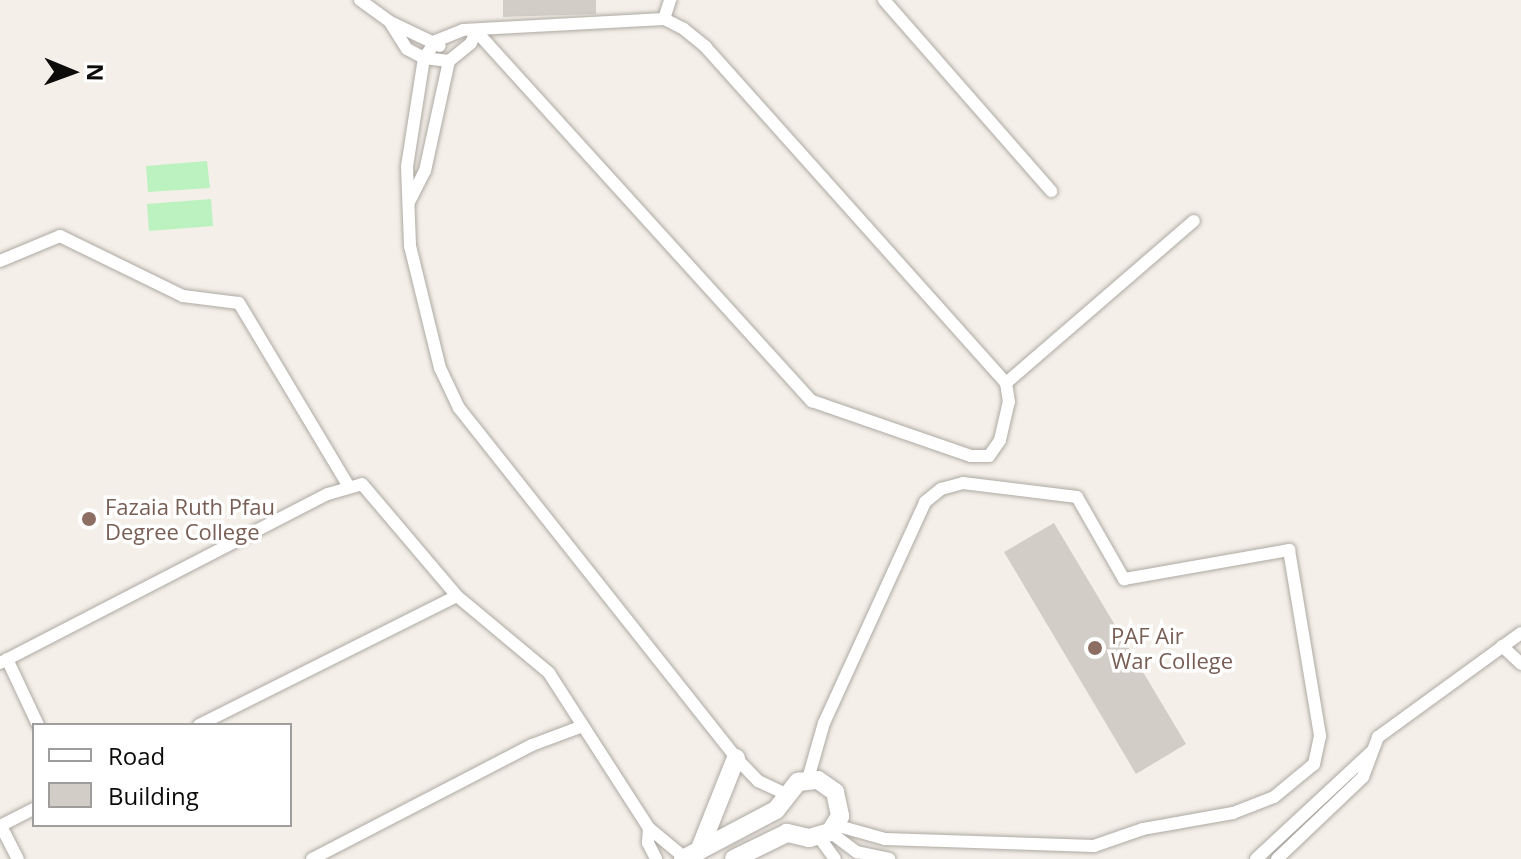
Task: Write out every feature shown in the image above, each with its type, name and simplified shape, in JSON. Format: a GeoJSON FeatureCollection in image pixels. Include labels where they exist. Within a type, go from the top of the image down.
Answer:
{"type":"FeatureCollection","features":[{"type":"Feature","properties":{"kind":"street"},"geometry":{"type":"LineString","coordinates":[[360,0],[390,22],[436,41],[449,61]]}},
{"type":"Feature","properties":{"kind":"street"},"geometry":{"type":"LineString","coordinates":[[664,19],[670,0]]}},
{"type":"Feature","properties":{"kind":"street"},"geometry":{"type":"LineString","coordinates":[[884,0],[1051,191]]}},
{"type":"Feature","properties":{"kind":"street"},"geometry":{"type":"LineString","coordinates":[[476,31],[812,401],[971,456],[989,456],[1000,440],[1009,402],[1006,383],[706,47],[664,19],[463,30],[436,41],[424,58],[407,167],[408,203],[421,308],[440,368],[459,408],[736,758],[758,781],[786,794]]}},
{"type":"Feature","properties":{"kind":"street"},"geometry":{"type":"LineString","coordinates":[[390,22],[407,49],[424,58],[449,61]]}},
{"type":"Feature","properties":{"kind":"street"},"geometry":{"type":"LineString","coordinates":[[408,203],[425,171],[449,61],[471,43],[476,31]]}},
{"type":"Feature","properties":{"kind":"street"},"geometry":{"type":"LineString","coordinates":[[1006,383],[1194,221]]}},
{"type":"Feature","properties":{"kind":"street"},"geometry":{"type":"LineString","coordinates":[[0,261],[60,236],[183,296],[239,303],[349,487]]}},
{"type":"Feature","properties":{"kind":"street"},"geometry":{"type":"LineString","coordinates":[[689,856],[776,810],[786,794],[808,779],[824,723],[918,516],[941,489],[963,483],[1077,497],[1124,579],[1289,550],[1320,736],[1314,764],[1274,797],[1233,813],[1143,829],[1094,846],[885,839],[828,831],[787,833],[734,859]]}},
{"type":"Feature","properties":{"kind":"street"},"geometry":{"type":"LineString","coordinates":[[37,723],[3,661],[349,487],[362,484],[392,514],[457,596],[549,673],[580,727],[649,828],[689,856]]}},
{"type":"Feature","properties":{"kind":"street"},"geometry":{"type":"LineString","coordinates":[[203,723],[457,596]]}},
{"type":"Feature","properties":{"kind":"street"},"geometry":{"type":"LineString","coordinates":[[1277,859],[1363,777],[1378,737],[1521,633]]}},
{"type":"Feature","properties":{"kind":"street"},"geometry":{"type":"LineString","coordinates":[[1502,646],[1521,664]]}},
{"type":"Feature","properties":{"kind":"street"},"geometry":{"type":"LineString","coordinates":[[312,859],[532,745],[580,727]]}},
{"type":"Feature","properties":{"kind":"street"},"geometry":{"type":"LineString","coordinates":[[1256,859],[1371,752]]}},
{"type":"Feature","properties":{"kind":"street"},"geometry":{"type":"LineString","coordinates":[[689,856],[736,758]]}},
{"type":"Feature","properties":{"kind":"street"},"geometry":{"type":"LineString","coordinates":[[808,779],[835,792],[840,806],[828,831],[835,859]]}},
{"type":"Feature","properties":{"kind":"street"},"geometry":{"type":"LineString","coordinates":[[18,859],[0,826],[32,810]]}},
{"type":"Feature","properties":{"kind":"street"},"geometry":{"type":"LineString","coordinates":[[649,828],[648,843],[656,859]]}},
{"type":"Feature","properties":{"kind":"street"},"geometry":{"type":"LineString","coordinates":[[828,831],[857,852],[889,859]]}},
{"type":"Feature","properties":{"kind":"green space"},"geometry":{"type":"Polygon","coordinates":[[[207,161],[210,188],[148,192],[146,166],[207,161]]]}},
{"type":"Feature","properties":{"kind":"green space"},"geometry":{"type":"Polygon","coordinates":[[[211,199],[213,226],[149,231],[147,204],[211,199]]]}},
{"type":"Feature","properties":{"kind":"building"},"geometry":{"type":"Polygon","coordinates":[[[503,0],[596,0],[596,14],[503,17],[503,0]]]}},
{"type":"Feature","properties":{"kind":"building","name":"PAF Air War College"},"geometry":{"type":"Polygon","coordinates":[[[1054,523],[1186,744],[1136,774],[1004,552],[1054,523]]]}},
{"type":"Feature","properties":{"kind":"place","name":"Fazaia Ruth Pfau Degree College"},"geometry":{"type":"Point","coordinates":[89,519]}},
{"type":"Feature","properties":{"kind":"place","name":"PAF Air War College"},"geometry":{"type":"Point","coordinates":[1095,648]}}]}
